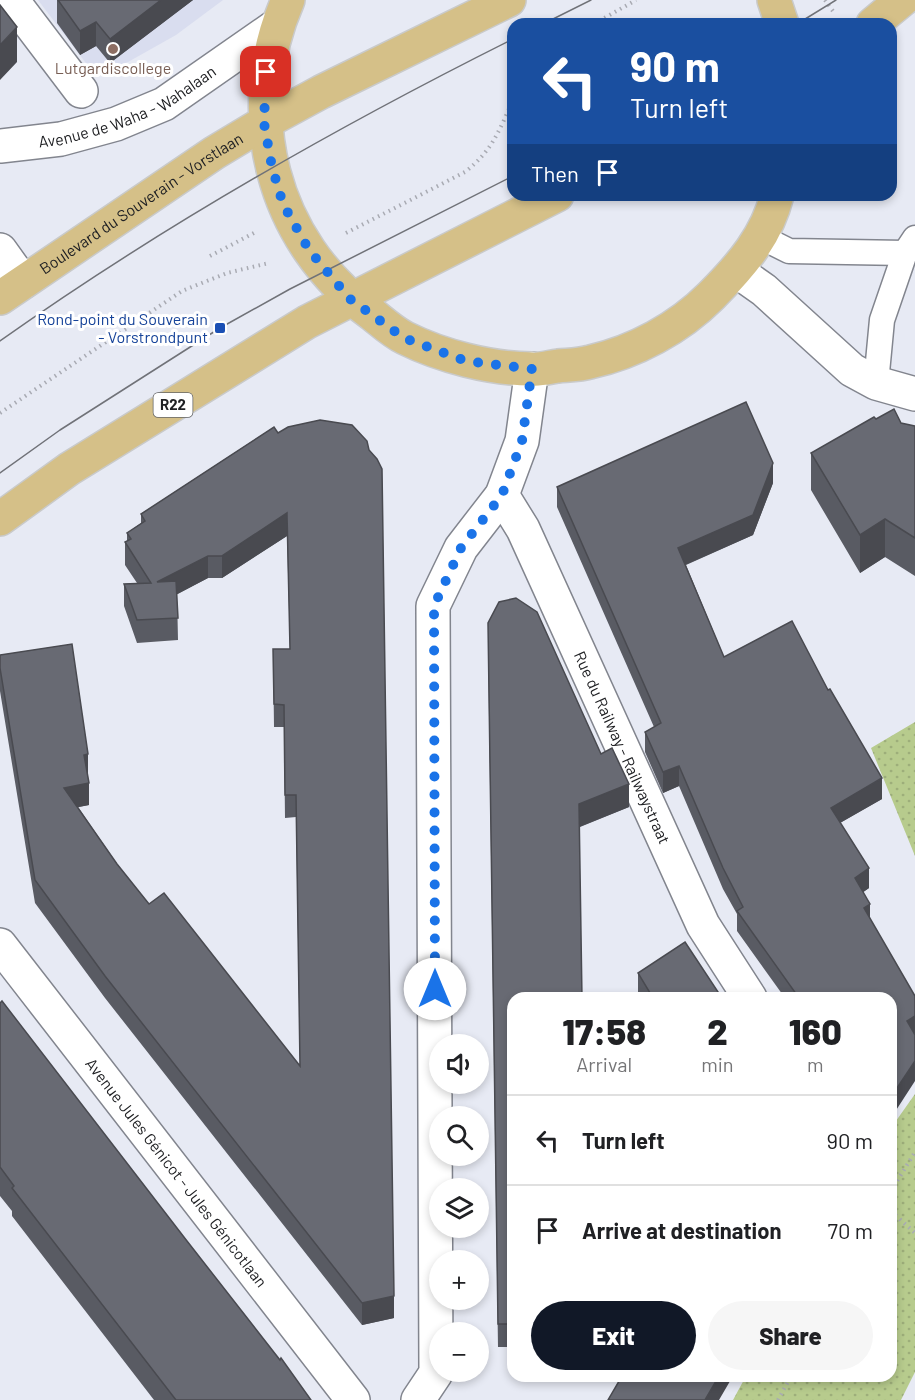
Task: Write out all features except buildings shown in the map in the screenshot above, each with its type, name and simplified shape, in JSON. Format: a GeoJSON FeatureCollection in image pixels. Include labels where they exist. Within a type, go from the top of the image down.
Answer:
{"type":"FeatureCollection","features":[{"type":"Feature","properties":{"kind":"main road","name":"Boulevard du Souverain - Vorstlaan"},"geometry":{"type":"LineString","coordinates":[[12,290],[214,153],[264,123],[321,92],[509,0]]}},
{"type":"Feature","properties":{"kind":"main road"},"geometry":{"type":"LineString","coordinates":[[774,0],[780,18]]}},
{"type":"Feature","properties":{"kind":"main road"},"geometry":{"type":"LineString","coordinates":[[880,18],[902,0]]}},
{"type":"Feature","properties":{"kind":"main road"},"geometry":{"type":"LineString","coordinates":[[282,13],[266,72],[264,123],[272,167],[283,204],[309,250],[350,299],[404,338],[466,361],[532,369],[590,362],[646,343],[695,312],[737,271],[761,237],[776,201]]}},
{"type":"Feature","properties":{"kind":"main road","name":"R22"},"geometry":{"type":"LineString","coordinates":[[0,519],[69,469],[307,322],[545,201]]}},
{"type":"Feature","properties":{"kind":"street"},"geometry":{"type":"LineString","coordinates":[[12,0],[81,91]]}},
{"type":"Feature","properties":{"kind":"street","name":"Avenue de Waha - Wahalaan"},"geometry":{"type":"LineString","coordinates":[[0,146],[61,139],[116,124],[164,104],[282,13]]}},
{"type":"Feature","properties":{"kind":"street"},"geometry":{"type":"LineString","coordinates":[[0,250],[12,290]]}},
{"type":"Feature","properties":{"kind":"street"},"geometry":{"type":"LineString","coordinates":[[737,271],[764,290],[852,370],[876,383],[915,394]]}},
{"type":"Feature","properties":{"kind":"street"},"geometry":{"type":"LineString","coordinates":[[418,1400],[436,1373],[434,606],[461,548],[502,495],[522,441],[532,369]]}},
{"type":"Feature","properties":{"kind":"street","name":"Rue du Railway - Railwaystraat"},"geometry":{"type":"LineString","coordinates":[[502,495],[523,529],[703,925],[746,992]]}},
{"type":"Feature","properties":{"kind":"street","name":"Avenue Jules Génicot - Jules Génicotlaan"},"geometry":{"type":"LineString","coordinates":[[0,945],[353,1400]]}},
{"type":"Feature","properties":{"kind":"lane"},"geometry":{"type":"LineString","coordinates":[[761,237],[789,251],[910,246],[882,320],[876,383]]}},
{"type":"Feature","properties":{"kind":"path"},"geometry":{"type":"LineString","coordinates":[[604,18],[636,0]]}},
{"type":"Feature","properties":{"kind":"path"},"geometry":{"type":"LineString","coordinates":[[825,0],[835,14]]}},
{"type":"Feature","properties":{"kind":"path"},"geometry":{"type":"LineString","coordinates":[[0,413],[182,291],[227,273],[259,264],[275,263],[309,250],[465,172],[482,159],[497,137],[507,114]]}},
{"type":"Feature","properties":{"kind":"path"},"geometry":{"type":"LineString","coordinates":[[210,256],[257,231]]}},
{"type":"Feature","properties":{"kind":"path"},"geometry":{"type":"LineString","coordinates":[[897,1181],[915,1152]]}},
{"type":"Feature","properties":{"kind":"path"},"geometry":{"type":"LineString","coordinates":[[897,1216],[915,1233]]}},
{"type":"Feature","properties":{"kind":"path"},"geometry":{"type":"LineString","coordinates":[[778,1400],[788,1382]]}},
{"type":"Feature","properties":{"kind":"shaded area","name":"Lutgardiscollege"},"geometry":{"type":"Polygon","coordinates":[[[38,0],[223,0],[176,35],[128,62],[95,75],[38,0]]]}},
{"type":"Feature","properties":{"kind":"green space"},"geometry":{"type":"Polygon","coordinates":[[[915,722],[915,856],[871,748],[915,722]]]}},
{"type":"Feature","properties":{"kind":"green space"},"geometry":{"type":"Polygon","coordinates":[[[915,1094],[915,1372],[901,1400],[733,1400],[743,1382],[897,1382],[897,1120],[915,1094]]]}},
{"type":"Feature","properties":{"kind":"tram line"},"geometry":{"type":"LineString","coordinates":[[555,18],[591,0]]}},
{"type":"Feature","properties":{"kind":"tram line"},"geometry":{"type":"LineString","coordinates":[[807,18],[836,0]]}},
{"type":"Feature","properties":{"kind":"tram line"},"geometry":{"type":"LineString","coordinates":[[0,341],[123,258],[250,180],[315,143],[507,42]]}},
{"type":"Feature","properties":{"kind":"tram line"},"geometry":{"type":"LineString","coordinates":[[0,473],[60,430],[220,328],[290,289],[507,179]]}},
{"type":"Feature","properties":{"kind":"place","name":"Lutgardiscollege"},"geometry":{"type":"Point","coordinates":[113,49]}},
{"type":"Feature","properties":{"kind":"place","name":"Rond-point du Souverain - Vorstrondpunt"},"geometry":{"type":"Point","coordinates":[220,328]}},
{"type":"Feature","properties":{"kind":"route"},"geometry":{"type":"LineString","coordinates":[[266,72],[264,123],[272,167],[283,204],[309,250],[350,299],[404,338],[466,361],[532,369],[522,441],[502,495],[461,548],[434,606],[435,989]]}}]}
